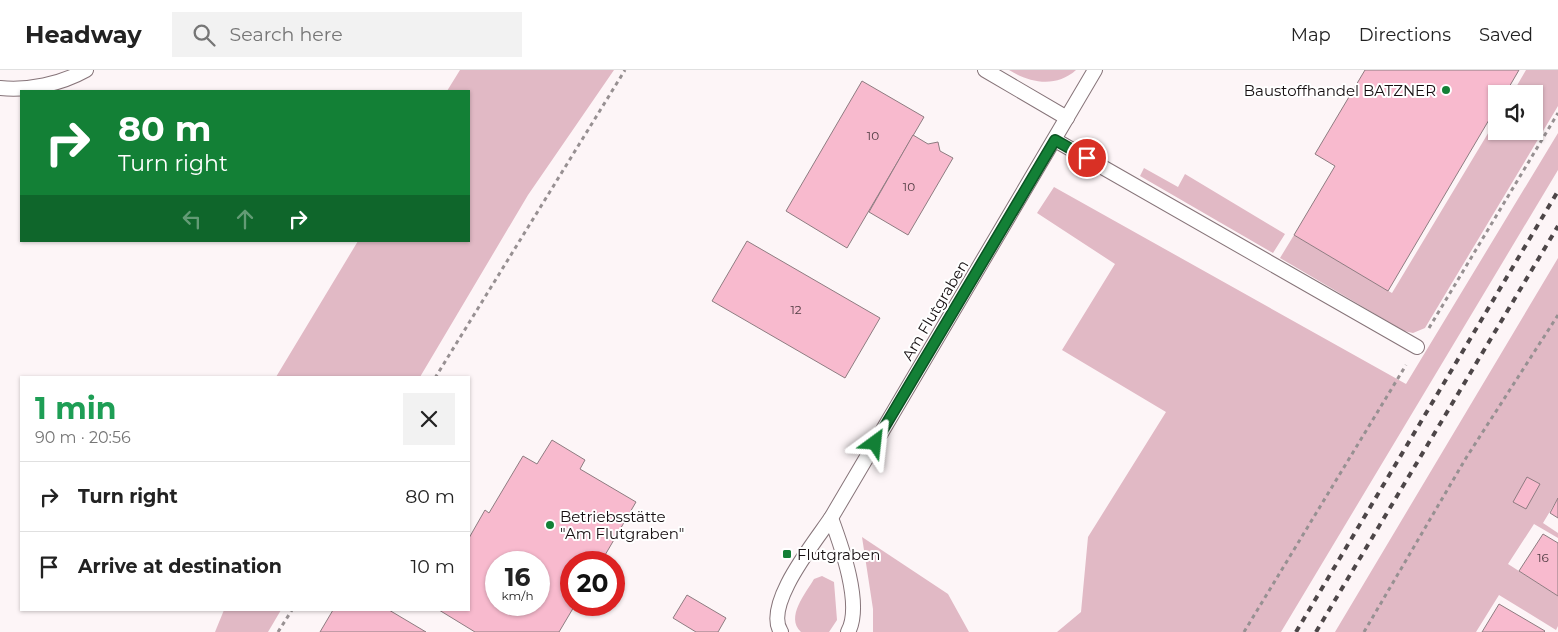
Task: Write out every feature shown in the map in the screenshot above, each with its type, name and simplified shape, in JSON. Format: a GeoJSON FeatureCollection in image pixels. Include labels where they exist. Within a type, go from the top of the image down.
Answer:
{"type":"FeatureCollection","features":[{"type":"Feature","properties":{"kind":"lane"},"geometry":{"type":"LineString","coordinates":[[0,88],[42,86],[75,76],[86,70]]}},
{"type":"Feature","properties":{"kind":"lane"},"geometry":{"type":"LineString","coordinates":[[985,70],[1067,118]]}},
{"type":"Feature","properties":{"kind":"lane","name":"Am Flutgraben"},"geometry":{"type":"LineString","coordinates":[[781,632],[776,613],[787,585],[831,518],[1095,70]]}},
{"type":"Feature","properties":{"kind":"lane"},"geometry":{"type":"LineString","coordinates":[[1055,140],[1417,347]]}},
{"type":"Feature","properties":{"kind":"lane"},"geometry":{"type":"LineString","coordinates":[[831,518],[846,558],[852,593],[851,627],[848,632]]}},
{"type":"Feature","properties":{"kind":"path"},"geometry":{"type":"LineString","coordinates":[[436,376],[625,70]]}},
{"type":"Feature","properties":{"kind":"path"},"geometry":{"type":"LineString","coordinates":[[1244,632],[1558,113]]}},
{"type":"Feature","properties":{"kind":"path"},"geometry":{"type":"LineString","coordinates":[[1364,632],[1466,458],[1558,315]]}},
{"type":"Feature","properties":{"kind":"path"},"geometry":{"type":"LineString","coordinates":[[278,632],[291,611]]}},
{"type":"Feature","properties":{"kind":"shaded area"},"geometry":{"type":"Polygon","coordinates":[[[460,70],[614,70],[528,195],[421,376],[277,376],[357,242],[470,242],[470,90],[448,90],[460,70]]]}},
{"type":"Feature","properties":{"kind":"shaded area"},"geometry":{"type":"Polygon","coordinates":[[[1009,70],[1076,70],[1060,79],[1043,82],[1026,78],[1009,70]]]}},
{"type":"Feature","properties":{"kind":"shaded area"},"geometry":{"type":"Polygon","coordinates":[[[1526,70],[1558,70],[1558,106],[1543,131],[1543,85],[1517,85],[1526,70]]]}},
{"type":"Feature","properties":{"kind":"shaded area"},"geometry":{"type":"Polygon","coordinates":[[[1488,133],[1488,140],[1538,140],[1425,328],[1413,333],[1404,331],[1280,258],[1294,235],[1392,293],[1488,133]]]}},
{"type":"Feature","properties":{"kind":"shaded area"},"geometry":{"type":"Polygon","coordinates":[[[1558,133],[1558,170],[1281,632],[1057,632],[1081,612],[1088,537],[1166,412],[1062,350],[1115,264],[1037,213],[1054,187],[1406,384],[1558,133]]]}},
{"type":"Feature","properties":{"kind":"shaded area"},"geometry":{"type":"Polygon","coordinates":[[[1144,168],[1178,187],[1185,174],[1285,234],[1273,253],[1140,176],[1144,168]]]}},
{"type":"Feature","properties":{"kind":"shaded area"},"geometry":{"type":"Polygon","coordinates":[[[1558,258],[1558,498],[1543,523],[1558,533],[1558,538],[1534,524],[1508,564],[1558,596],[1558,626],[1556,630],[1499,595],[1476,632],[1335,632],[1558,258]]]}},
{"type":"Feature","properties":{"kind":"shaded area"},"geometry":{"type":"Polygon","coordinates":[[[862,537],[948,594],[969,632],[873,632],[873,609],[862,537]]]}},
{"type":"Feature","properties":{"kind":"shaded area"},"geometry":{"type":"Polygon","coordinates":[[[822,576],[834,582],[837,620],[829,632],[801,632],[795,619],[798,605],[814,579],[822,576]]]}},
{"type":"Feature","properties":{"kind":"shaded area"},"geometry":{"type":"Polygon","coordinates":[[[224,611],[280,611],[268,632],[215,632],[224,611]]]}},
{"type":"Feature","properties":{"kind":"building"},"geometry":{"type":"Polygon","coordinates":[[[1365,70],[1519,70],[1510,85],[1488,85],[1488,122],[1388,291],[1294,235],[1335,166],[1315,154],[1365,70]]]}},
{"type":"Feature","properties":{"kind":"building"},"geometry":{"type":"Polygon","coordinates":[[[862,81],[924,117],[847,248],[786,211],[862,81]]]}},
{"type":"Feature","properties":{"kind":"building"},"geometry":{"type":"Polygon","coordinates":[[[913,135],[928,144],[938,142],[940,151],[953,158],[908,235],[869,212],[913,135]]]}},
{"type":"Feature","properties":{"kind":"building"},"geometry":{"type":"Polygon","coordinates":[[[747,241],[880,318],[845,378],[712,301],[747,241]]]}},
{"type":"Feature","properties":{"kind":"building","name":"Betriebsstätte \"Am Flutgraben\""},"geometry":{"type":"Polygon","coordinates":[[[552,440],[585,460],[580,469],[636,502],[607,551],[560,551],[560,616],[568,616],[559,632],[475,632],[441,611],[470,611],[470,536],[485,510],[489,513],[523,456],[537,464],[552,440]]]}},
{"type":"Feature","properties":{"kind":"building"},"geometry":{"type":"Polygon","coordinates":[[[1527,477],[1540,484],[1526,509],[1513,502],[1527,477]]]}},
{"type":"Feature","properties":{"kind":"building"},"geometry":{"type":"Polygon","coordinates":[[[1558,498],[1558,518],[1550,513],[1558,498]]]}},
{"type":"Feature","properties":{"kind":"building"},"geometry":{"type":"Polygon","coordinates":[[[1543,534],[1558,543],[1558,596],[1519,571],[1543,534]]]}},
{"type":"Feature","properties":{"kind":"building"},"geometry":{"type":"Polygon","coordinates":[[[687,595],[726,618],[718,632],[696,632],[673,618],[687,595]]]}},
{"type":"Feature","properties":{"kind":"building"},"geometry":{"type":"Polygon","coordinates":[[[1499,604],[1545,631],[1482,632],[1499,604]]]}},
{"type":"Feature","properties":{"kind":"building"},"geometry":{"type":"Polygon","coordinates":[[[332,611],[391,611],[426,632],[320,632],[332,611]]]}},
{"type":"Feature","properties":{"kind":"railway"},"geometry":{"type":"LineString","coordinates":[[1296,632],[1558,191]]}},
{"type":"Feature","properties":{"kind":"railway"},"geometry":{"type":"LineString","coordinates":[[1316,632],[1558,226]]}},
{"type":"Feature","properties":{"kind":"place","name":"Baustoffhandel BATZNER"},"geometry":{"type":"Point","coordinates":[1446,90]}},
{"type":"Feature","properties":{"kind":"place","name":"Betriebsstätte \"Am Flutgraben\""},"geometry":{"type":"Point","coordinates":[550,525]}},
{"type":"Feature","properties":{"kind":"place","name":"Flutgraben"},"geometry":{"type":"Point","coordinates":[787,554]}},
{"type":"Feature","properties":{"kind":"route"},"geometry":{"type":"LineString","coordinates":[[875,443],[1055,140],[1087,158]]}}]}
